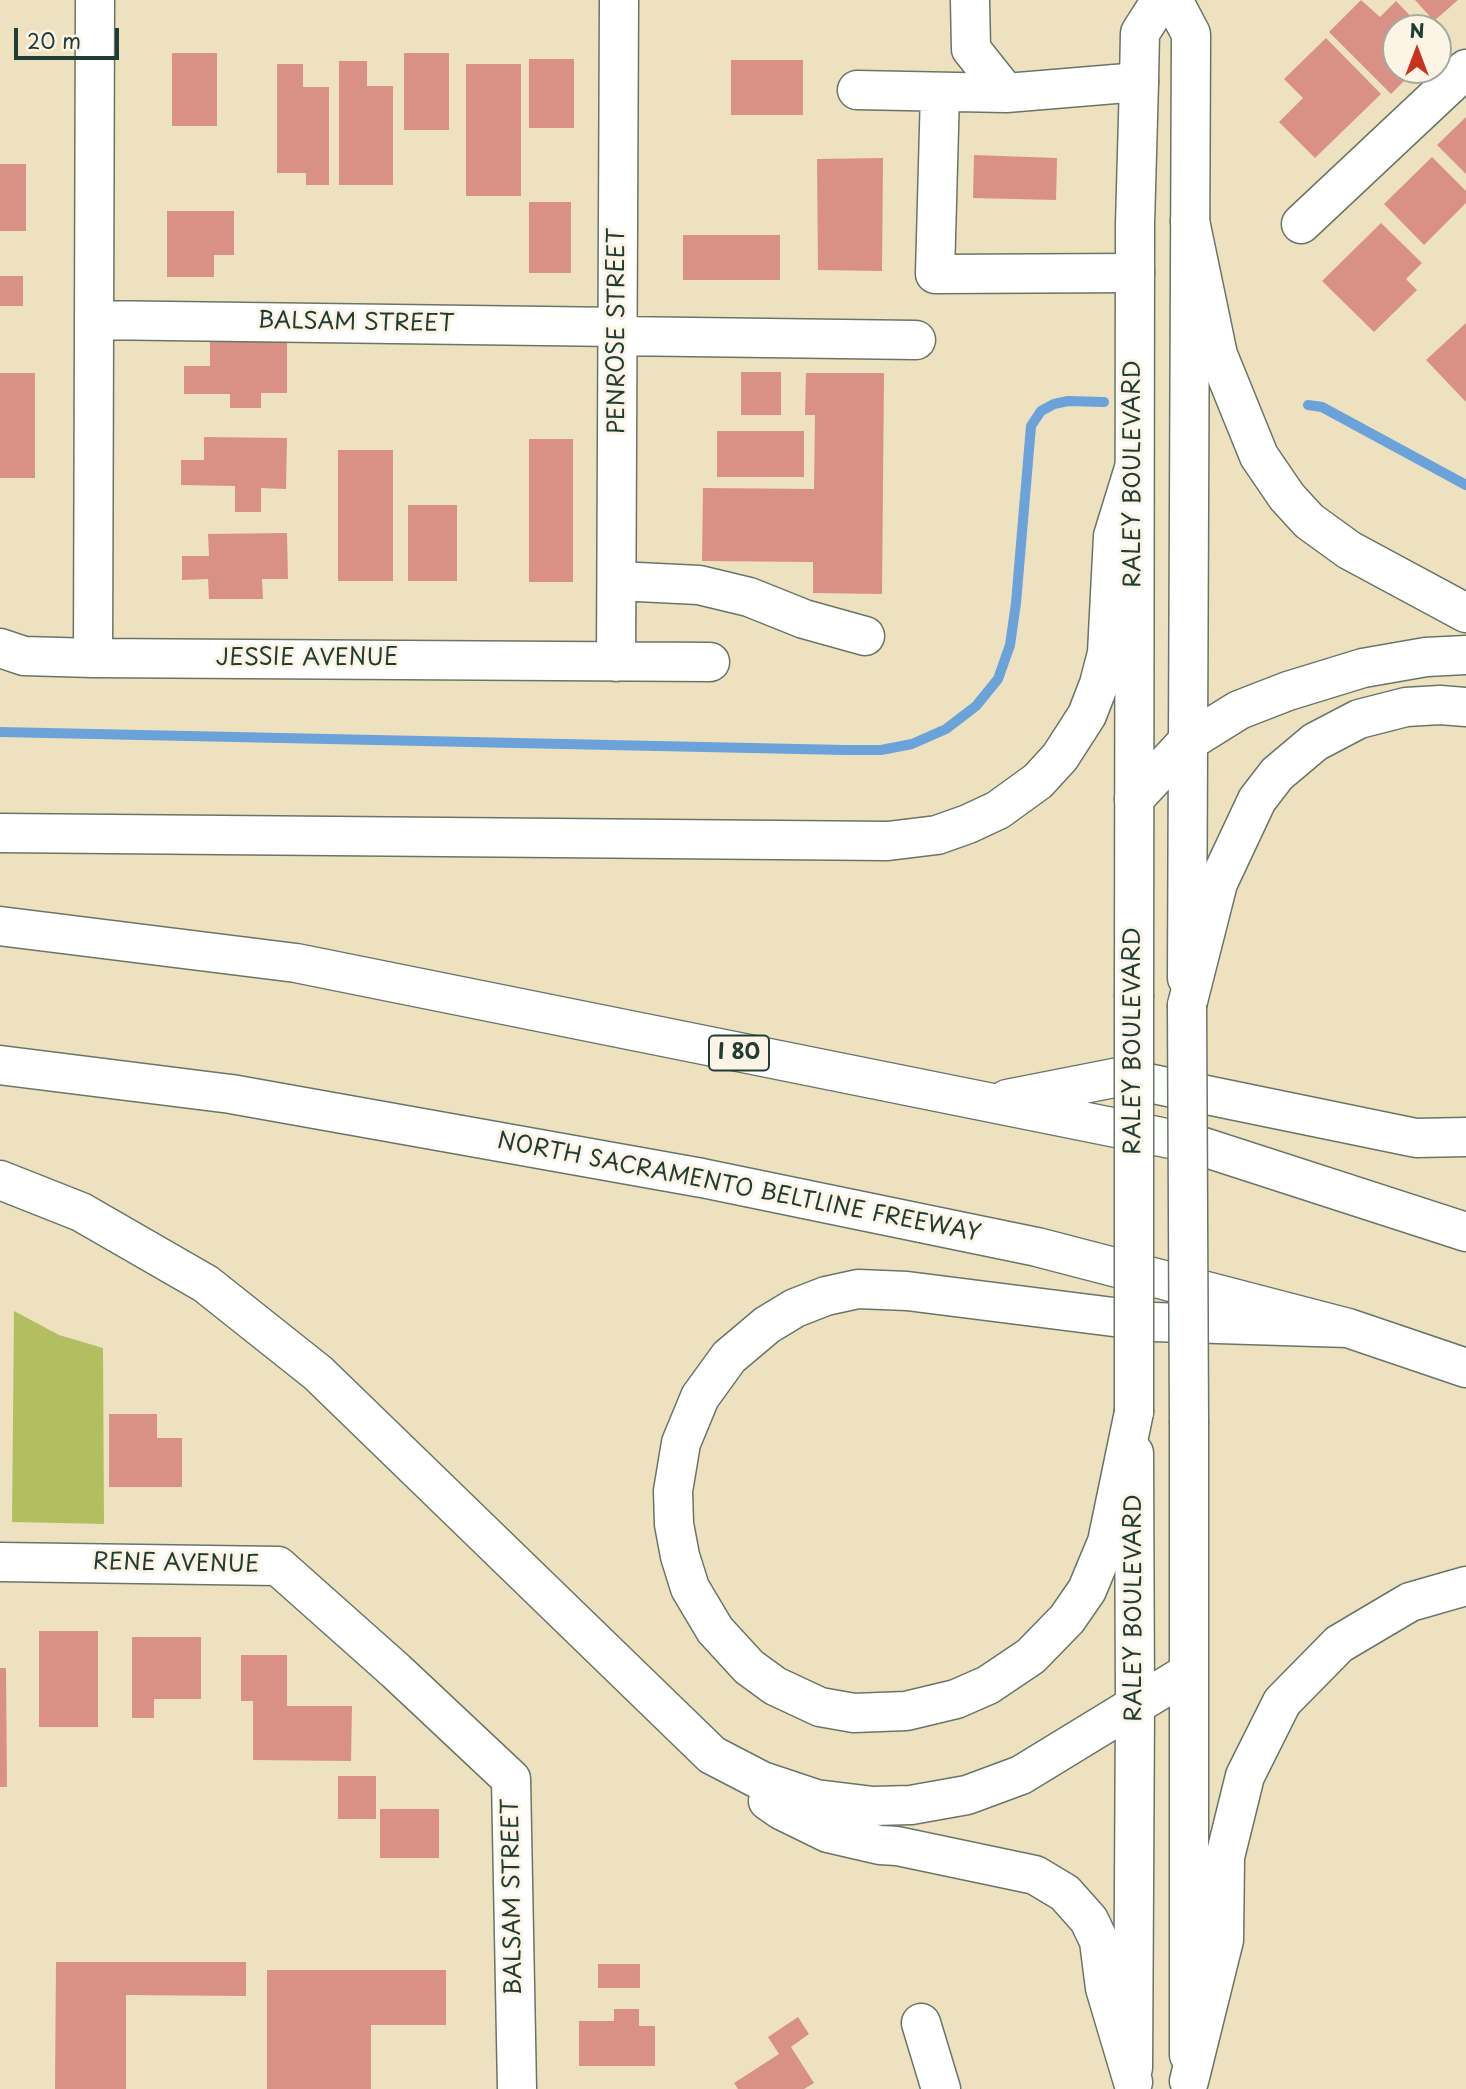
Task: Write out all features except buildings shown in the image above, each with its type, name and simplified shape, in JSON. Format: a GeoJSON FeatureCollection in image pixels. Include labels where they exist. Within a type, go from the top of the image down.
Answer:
{"type":"FeatureCollection","features":[{"type":"Feature","properties":{"kind":"main road"},"geometry":{"type":"LineString","coordinates":[[93,658],[96,0]]}},
{"type":"Feature","properties":{"kind":"main road","name":"PENROSE STREET"},"geometry":{"type":"LineString","coordinates":[[616,662],[619,0]]}},
{"type":"Feature","properties":{"kind":"main road"},"geometry":{"type":"LineString","coordinates":[[970,0],[971,49],[1006,93]]}},
{"type":"Feature","properties":{"kind":"main road","name":"RALEY BOULEVARD"},"geometry":{"type":"LineString","coordinates":[[1133,2085],[1135,273],[1140,33],[1161,0]]}},
{"type":"Feature","properties":{"kind":"main road"},"geometry":{"type":"LineString","coordinates":[[1173,0],[1191,34],[1186,743],[1189,2085]]}},
{"type":"Feature","properties":{"kind":"main road"},"geometry":{"type":"LineString","coordinates":[[1301,223],[1466,69]]}},
{"type":"Feature","properties":{"kind":"main road"},"geometry":{"type":"LineString","coordinates":[[858,90],[1006,93],[1139,82]]}},
{"type":"Feature","properties":{"kind":"main road"},"geometry":{"type":"LineString","coordinates":[[940,92],[935,274],[1135,273]]}},
{"type":"Feature","properties":{"kind":"main road"},"geometry":{"type":"LineString","coordinates":[[1190,221],[1218,355],[1259,456],[1287,497],[1309,520],[1349,550],[1466,613]]}},
{"type":"Feature","properties":{"kind":"main road","name":"BALSAM STREET"},"geometry":{"type":"LineString","coordinates":[[94,320],[916,340]]}},
{"type":"Feature","properties":{"kind":"main road"},"geometry":{"type":"LineString","coordinates":[[0,833],[888,841],[937,835],[998,810],[1038,781],[1060,757],[1087,715],[1107,653],[1113,536],[1134,468]]}},
{"type":"Feature","properties":{"kind":"main road"},"geometry":{"type":"LineString","coordinates":[[617,581],[699,585],[749,597],[804,619],[865,636]]}},
{"type":"Feature","properties":{"kind":"main road","name":"JESSIE AVENUE"},"geometry":{"type":"LineString","coordinates":[[0,648],[24,656],[93,658],[710,662]]}},
{"type":"Feature","properties":{"kind":"main road"},"geometry":{"type":"LineString","coordinates":[[1133,799],[1186,743],[1239,710],[1288,691],[1363,668],[1426,657],[1466,655]]}},
{"type":"Feature","properties":{"kind":"main road"},"geometry":{"type":"LineString","coordinates":[[1187,1004],[1218,883],[1257,800],[1278,774],[1315,742],[1359,719],[1406,707],[1466,707]]}},
{"type":"Feature","properties":{"kind":"main road","name":"I 80"},"geometry":{"type":"LineString","coordinates":[[0,926],[296,963],[1191,1143],[1466,1232]]}},
{"type":"Feature","properties":{"kind":"main road","name":"NORTH SACRAMENTO BELTLINE FREEWAY"},"geometry":{"type":"LineString","coordinates":[[0,1065],[231,1094],[702,1178],[1037,1247],[1348,1328],[1466,1367]]}},
{"type":"Feature","properties":{"kind":"main road"},"geometry":{"type":"LineString","coordinates":[[987,1103],[1119,1077],[1416,1138],[1466,1137]]}},
{"type":"Feature","properties":{"kind":"main road"},"geometry":{"type":"LineString","coordinates":[[0,1180],[82,1212],[206,1284],[318,1373],[712,1755],[762,1782],[816,1799],[873,1806],[911,1805],[967,1795],[1021,1775],[1188,1673]]}},
{"type":"Feature","properties":{"kind":"main road"},"geometry":{"type":"LineString","coordinates":[[1133,1412],[1107,1542],[1087,1590],[1067,1619],[1031,1656],[988,1685],[956,1699],[906,1712],[854,1713],[820,1707],[775,1686],[749,1667],[715,1630],[690,1588],[674,1524],[673,1491],[681,1443],[700,1397],[729,1357],[767,1325],[795,1308],[826,1296],[858,1289],[907,1290],[1153,1322],[1348,1328]]}},
{"type":"Feature","properties":{"kind":"main road","name":"RENE AVENUE"},"geometry":{"type":"LineString","coordinates":[[0,1562],[278,1566],[396,1671]]}},
{"type":"Feature","properties":{"kind":"main road"},"geometry":{"type":"LineString","coordinates":[[1189,2085],[1224,1940],[1225,1857],[1241,1790],[1245,1776],[1282,1702],[1339,1644],[1410,1602],[1466,1586]]}},
{"type":"Feature","properties":{"kind":"main road","name":"BALSAM STREET"},"geometry":{"type":"LineString","coordinates":[[396,1671],[512,1779],[517,2089]]}},
{"type":"Feature","properties":{"kind":"main road"},"geometry":{"type":"LineString","coordinates":[[727,1765],[752,1790],[781,1810],[828,1833],[1035,1875],[1065,1893],[1088,1920],[1099,1941],[1105,1988],[1133,2085]]}},
{"type":"Feature","properties":{"kind":"main road"},"geometry":{"type":"LineString","coordinates":[[922,2023],[941,2089]]}},
{"type":"Feature","properties":{"kind":"green space"},"geometry":{"type":"Polygon","coordinates":[[[14,1311],[59,1335],[103,1348],[104,1524],[12,1522],[14,1311]]]}},
{"type":"Feature","properties":{"kind":"waterway"},"geometry":{"type":"LineString","coordinates":[[0,732],[845,750],[881,750],[912,744],[946,729],[976,706],[998,679],[1010,645],[1016,603],[1031,426],[1041,411],[1054,404],[1068,401],[1104,402]]}},
{"type":"Feature","properties":{"kind":"waterway"},"geometry":{"type":"LineString","coordinates":[[1308,405],[1322,407],[1466,485]]}}]}
